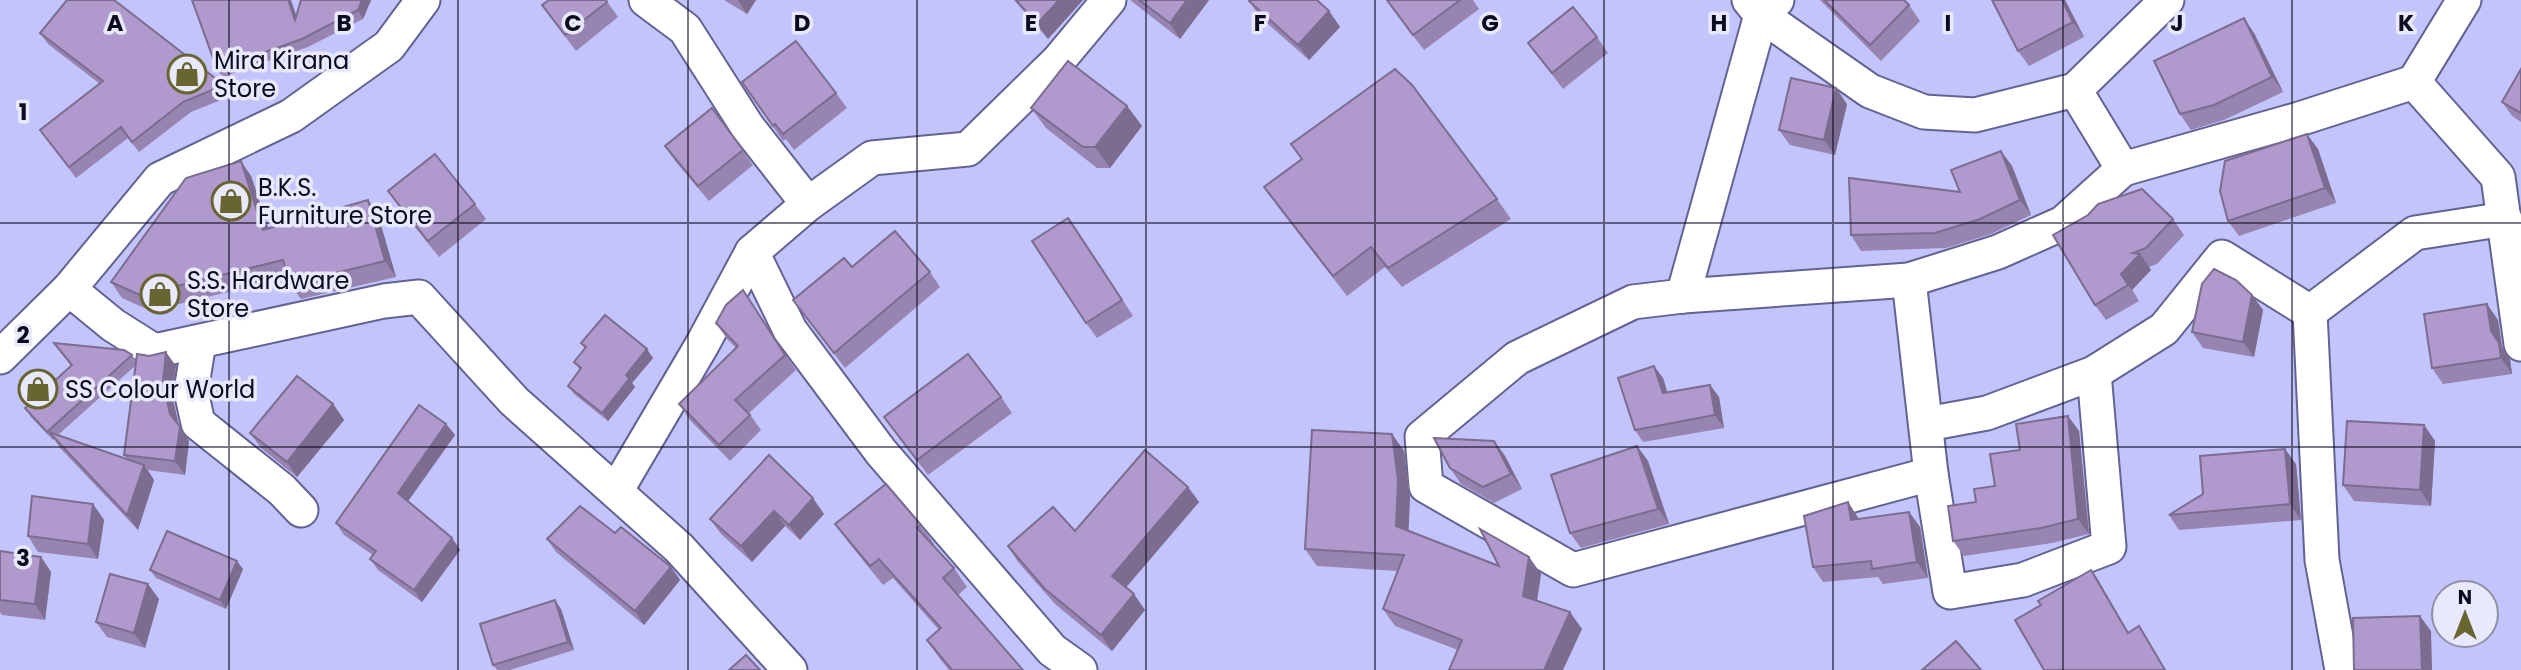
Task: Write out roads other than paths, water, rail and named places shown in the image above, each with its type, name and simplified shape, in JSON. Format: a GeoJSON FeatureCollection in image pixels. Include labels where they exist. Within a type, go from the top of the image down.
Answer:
{"type":"FeatureCollection","features":[{"type":"Feature","properties":{"kind":"street"},"geometry":{"type":"LineString","coordinates":[[0,357],[69,289],[160,179],[291,116],[389,46],[423,0]]}},
{"type":"Feature","properties":{"kind":"street"},"geometry":{"type":"LineString","coordinates":[[646,0],[685,29],[747,126],[808,204]]}},
{"type":"Feature","properties":{"kind":"street"},"geometry":{"type":"LineString","coordinates":[[616,491],[752,252],[808,204],[872,158],[968,149],[1058,61],[1109,0]]}},
{"type":"Feature","properties":{"kind":"street"},"geometry":{"type":"LineString","coordinates":[[1684,296],[1762,5],[1870,91],[1924,112],[1975,115],[2075,90],[2166,0]]}},
{"type":"Feature","properties":{"kind":"street"},"geometry":{"type":"LineString","coordinates":[[1931,474],[1573,570],[1426,486],[1422,437],[1517,358],[1633,302],[1909,280],[1998,252],[2063,223],[2123,169],[2296,120],[2414,82],[2464,0]]}},
{"type":"Feature","properties":{"kind":"street"},"geometry":{"type":"LineString","coordinates":[[2414,82],[2510,181],[2505,219],[2521,344]]}},
{"type":"Feature","properties":{"kind":"street"},"geometry":{"type":"LineString","coordinates":[[2075,90],[2123,169]]}},
{"type":"Feature","properties":{"kind":"street"},"geometry":{"type":"LineString","coordinates":[[2310,312],[2415,233],[2505,219]]}},
{"type":"Feature","properties":{"kind":"street"},"geometry":{"type":"LineString","coordinates":[[752,252],[790,330],[881,452],[1052,650],[1080,670]]}},
{"type":"Feature","properties":{"kind":"street"},"geometry":{"type":"LineString","coordinates":[[1927,424],[1987,412],[2094,373],[2164,329],[2222,257],[2310,312]]}},
{"type":"Feature","properties":{"kind":"street"},"geometry":{"type":"LineString","coordinates":[[1909,280],[1931,474],[1950,593],[2023,580],[2109,547],[2094,373]]}},
{"type":"Feature","properties":{"kind":"street"},"geometry":{"type":"LineString","coordinates":[[69,289],[113,325],[155,351],[384,301],[419,297],[514,401],[679,548],[790,670]]}},
{"type":"Feature","properties":{"kind":"street"},"geometry":{"type":"LineString","coordinates":[[2310,312],[2322,560],[2342,670]]}},
{"type":"Feature","properties":{"kind":"street"},"geometry":{"type":"LineString","coordinates":[[198,342],[191,391],[198,423],[282,490],[301,510]]}},
{"type":"Feature","properties":{"kind":"place","name":"Mira Kirana Store"},"geometry":{"type":"Point","coordinates":[187,74]}},
{"type":"Feature","properties":{"kind":"place","name":"B.K.S. Furniture Store"},"geometry":{"type":"Point","coordinates":[231,201]}},
{"type":"Feature","properties":{"kind":"place","name":"S.S. Hardware Store"},"geometry":{"type":"Point","coordinates":[160,294]}},
{"type":"Feature","properties":{"kind":"place","name":"SS Colour World"},"geometry":{"type":"Point","coordinates":[38,389]}}]}
